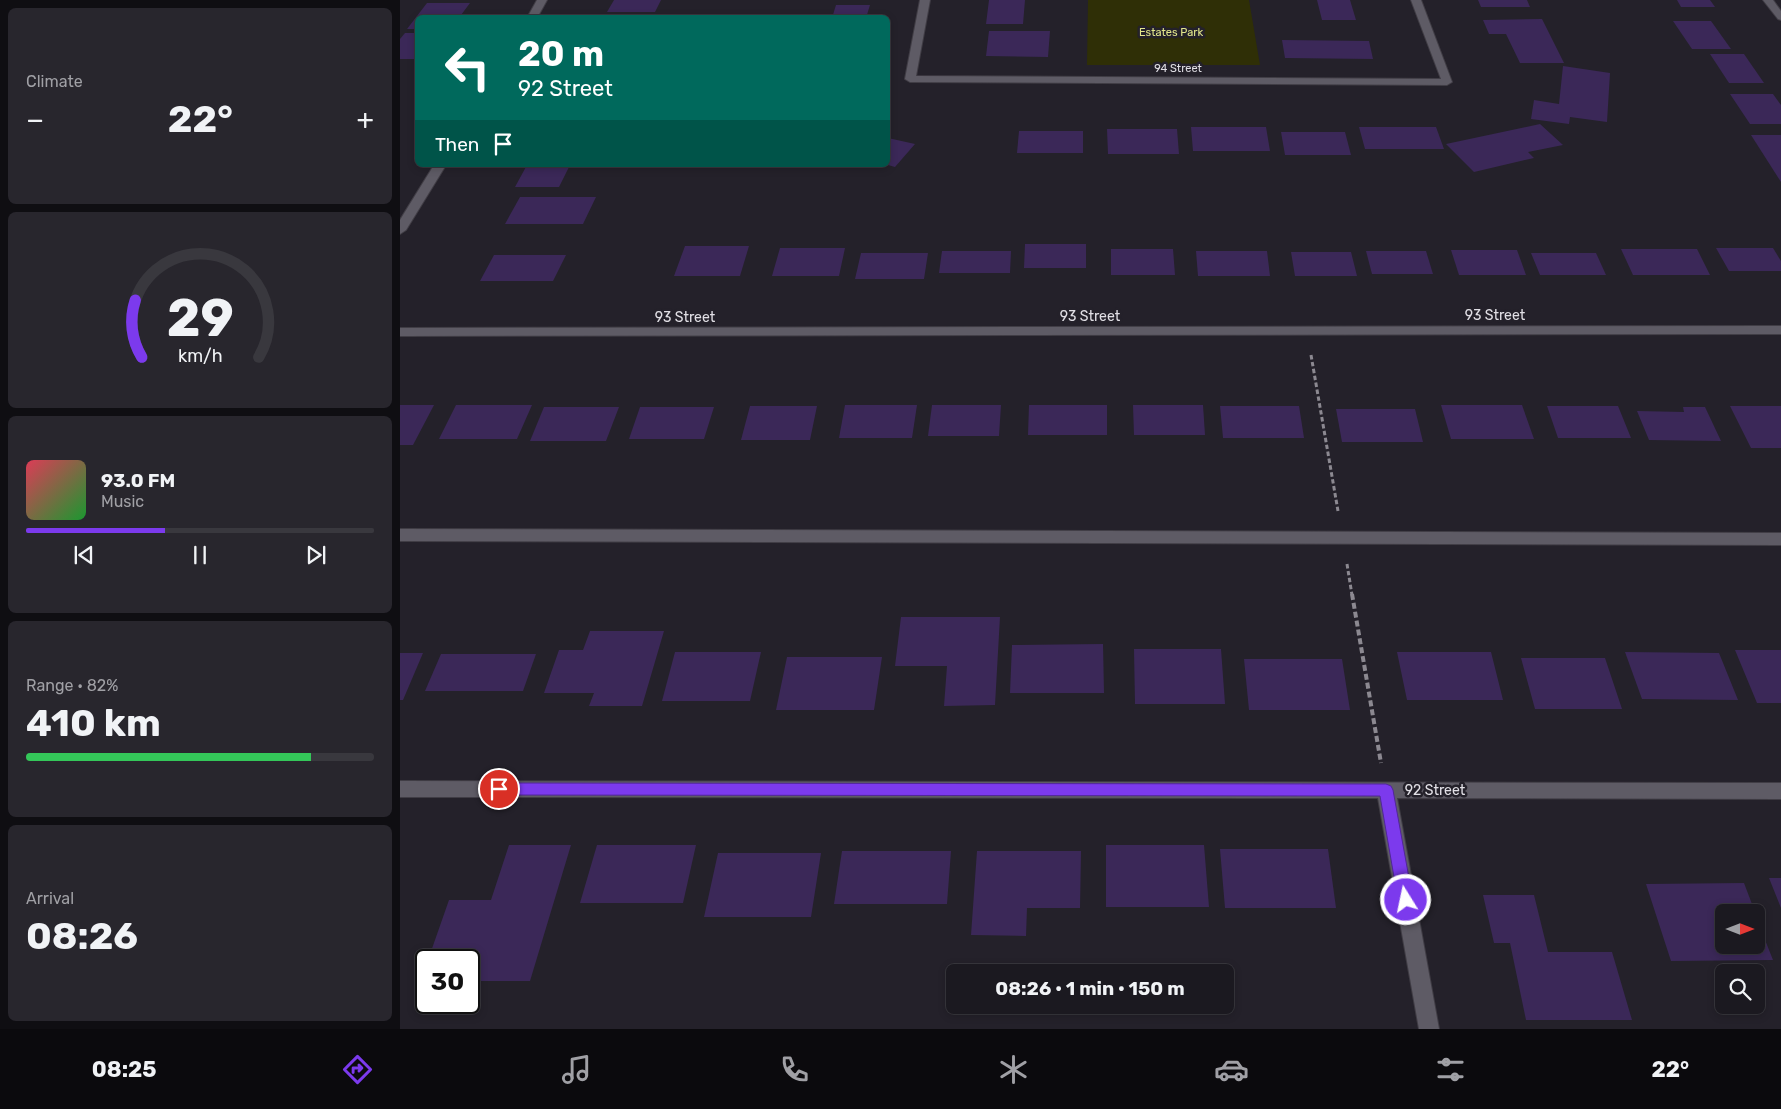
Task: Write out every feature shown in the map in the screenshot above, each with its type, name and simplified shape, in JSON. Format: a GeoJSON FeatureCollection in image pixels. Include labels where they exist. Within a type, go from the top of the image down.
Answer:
{"type":"FeatureCollection","features":[{"type":"Feature","properties":{"kind":"street"},"geometry":{"type":"LineString","coordinates":[[534,15],[542,0]]}},
{"type":"Feature","properties":{"kind":"street","name":"94 Street"},"geometry":{"type":"LineString","coordinates":[[925,0],[910,79],[1447,82],[1416,0]]}},
{"type":"Feature","properties":{"kind":"street"},"geometry":{"type":"LineString","coordinates":[[1768,0],[1781,17]]}},
{"type":"Feature","properties":{"kind":"street"},"geometry":{"type":"LineString","coordinates":[[400,230],[439,167]]}},
{"type":"Feature","properties":{"kind":"street","name":"93 Street"},"geometry":{"type":"LineString","coordinates":[[400,332],[1781,330]]}},
{"type":"Feature","properties":{"kind":"street"},"geometry":{"type":"LineString","coordinates":[[400,535],[1781,539]]}},
{"type":"Feature","properties":{"kind":"street","name":"92 Street"},"geometry":{"type":"LineString","coordinates":[[400,789],[1781,791]]}},
{"type":"Feature","properties":{"kind":"street"},"geometry":{"type":"LineString","coordinates":[[1386,790],[1429,1029]]}},
{"type":"Feature","properties":{"kind":"green space","name":"Estates Park"},"geometry":{"type":"Polygon","coordinates":[[[1088,0],[1249,0],[1260,65],[1087,65],[1088,0]]]}},
{"type":"Feature","properties":{"kind":"building"},"geometry":{"type":"Polygon","coordinates":[[[614,0],[661,0],[655,12],[607,12],[614,0]]]}},
{"type":"Feature","properties":{"kind":"building"},"geometry":{"type":"Polygon","coordinates":[[[989,0],[1025,0],[1023,24],[986,24],[989,0]]]}},
{"type":"Feature","properties":{"kind":"building"},"geometry":{"type":"Polygon","coordinates":[[[1317,0],[1350,0],[1356,20],[1322,20],[1317,0]]]}},
{"type":"Feature","properties":{"kind":"building"},"geometry":{"type":"Polygon","coordinates":[[[1478,0],[1527,0],[1530,7],[1481,7],[1478,0]]]}},
{"type":"Feature","properties":{"kind":"building"},"geometry":{"type":"Polygon","coordinates":[[[1677,0],[1710,0],[1715,7],[1681,7],[1677,0]]]}},
{"type":"Feature","properties":{"kind":"building"},"geometry":{"type":"Polygon","coordinates":[[[427,3],[470,3],[461,15],[418,15],[427,3]]]}},
{"type":"Feature","properties":{"kind":"building"},"geometry":{"type":"Polygon","coordinates":[[[836,5],[870,5],[867,15],[833,15],[836,5]]]}},
{"type":"Feature","properties":{"kind":"building"},"geometry":{"type":"Polygon","coordinates":[[[415,19],[415,29],[407,29],[415,19]]]}},
{"type":"Feature","properties":{"kind":"building"},"geometry":{"type":"Polygon","coordinates":[[[1542,19],[1564,63],[1520,63],[1506,34],[1489,34],[1483,20],[1542,19]]]}},
{"type":"Feature","properties":{"kind":"building"},"geometry":{"type":"Polygon","coordinates":[[[1673,21],[1711,21],[1731,49],[1692,49],[1673,21]]]}},
{"type":"Feature","properties":{"kind":"building"},"geometry":{"type":"Polygon","coordinates":[[[989,31],[1050,31],[1048,57],[986,56],[989,31]]]}},
{"type":"Feature","properties":{"kind":"building"},"geometry":{"type":"Polygon","coordinates":[[[405,33],[415,33],[415,59],[400,59],[400,39],[405,33]]]}},
{"type":"Feature","properties":{"kind":"building"},"geometry":{"type":"Polygon","coordinates":[[[1282,40],[1369,41],[1373,59],[1285,58],[1282,40]]]}},
{"type":"Feature","properties":{"kind":"building"},"geometry":{"type":"Polygon","coordinates":[[[1710,54],[1744,54],[1764,83],[1729,83],[1710,54]]]}},
{"type":"Feature","properties":{"kind":"building"},"geometry":{"type":"Polygon","coordinates":[[[1563,66],[1610,73],[1607,122],[1570,117],[1569,124],[1531,119],[1534,100],[1559,104],[1563,66]]]}},
{"type":"Feature","properties":{"kind":"building"},"geometry":{"type":"Polygon","coordinates":[[[1730,94],[1773,94],[1781,105],[1781,124],[1750,124],[1730,94]]]}},
{"type":"Feature","properties":{"kind":"building"},"geometry":{"type":"Polygon","coordinates":[[[1540,124],[1563,145],[1528,152],[1534,158],[1474,172],[1446,144],[1540,124]]]}},
{"type":"Feature","properties":{"kind":"building"},"geometry":{"type":"Polygon","coordinates":[[[1191,127],[1266,127],[1270,151],[1193,151],[1191,127]]]}},
{"type":"Feature","properties":{"kind":"building"},"geometry":{"type":"Polygon","coordinates":[[[1359,127],[1436,127],[1444,149],[1365,149],[1359,127]]]}},
{"type":"Feature","properties":{"kind":"building"},"geometry":{"type":"Polygon","coordinates":[[[1107,129],[1177,129],[1179,154],[1108,154],[1107,129]]]}},
{"type":"Feature","properties":{"kind":"building"},"geometry":{"type":"Polygon","coordinates":[[[1019,131],[1083,131],[1083,153],[1017,153],[1019,131]]]}},
{"type":"Feature","properties":{"kind":"building"},"geometry":{"type":"Polygon","coordinates":[[[1281,132],[1345,132],[1351,155],[1285,155],[1281,132]]]}},
{"type":"Feature","properties":{"kind":"building"},"geometry":{"type":"Polygon","coordinates":[[[1751,135],[1781,135],[1781,182],[1751,135]]]}},
{"type":"Feature","properties":{"kind":"building"},"geometry":{"type":"Polygon","coordinates":[[[890,138],[915,144],[895,167],[890,166],[890,138]]]}},
{"type":"Feature","properties":{"kind":"building"},"geometry":{"type":"Polygon","coordinates":[[[526,167],[569,167],[559,187],[515,187],[526,167]]]}},
{"type":"Feature","properties":{"kind":"building"},"geometry":{"type":"Polygon","coordinates":[[[520,197],[596,197],[583,224],[505,224],[520,197]]]}},
{"type":"Feature","properties":{"kind":"building"},"geometry":{"type":"Polygon","coordinates":[[[1025,244],[1086,244],[1086,268],[1024,268],[1025,244]]]}},
{"type":"Feature","properties":{"kind":"building"},"geometry":{"type":"Polygon","coordinates":[[[685,246],[749,246],[740,276],[674,276],[685,246]]]}},
{"type":"Feature","properties":{"kind":"building"},"geometry":{"type":"Polygon","coordinates":[[[780,248],[845,248],[839,276],[772,276],[780,248]]]}},
{"type":"Feature","properties":{"kind":"building"},"geometry":{"type":"Polygon","coordinates":[[[1716,248],[1773,248],[1781,261],[1781,271],[1729,271],[1716,248]]]}},
{"type":"Feature","properties":{"kind":"building"},"geometry":{"type":"Polygon","coordinates":[[[1111,249],[1173,249],[1175,275],[1111,275],[1111,249]]]}},
{"type":"Feature","properties":{"kind":"building"},"geometry":{"type":"Polygon","coordinates":[[[1621,249],[1697,249],[1710,275],[1633,275],[1621,249]]]}},
{"type":"Feature","properties":{"kind":"building"},"geometry":{"type":"Polygon","coordinates":[[[1451,250],[1517,250],[1526,275],[1459,275],[1451,250]]]}},
{"type":"Feature","properties":{"kind":"building"},"geometry":{"type":"Polygon","coordinates":[[[942,251],[1011,251],[1010,273],[939,273],[942,251]]]}},
{"type":"Feature","properties":{"kind":"building"},"geometry":{"type":"Polygon","coordinates":[[[1196,251],[1267,251],[1270,276],[1198,276],[1196,251]]]}},
{"type":"Feature","properties":{"kind":"building"},"geometry":{"type":"Polygon","coordinates":[[[1366,251],[1426,251],[1433,274],[1372,274],[1366,251]]]}},
{"type":"Feature","properties":{"kind":"building"},"geometry":{"type":"Polygon","coordinates":[[[1291,252],[1351,252],[1357,276],[1295,276],[1291,252]]]}},
{"type":"Feature","properties":{"kind":"building"},"geometry":{"type":"Polygon","coordinates":[[[861,253],[928,253],[924,279],[855,279],[861,253]]]}},
{"type":"Feature","properties":{"kind":"building"},"geometry":{"type":"Polygon","coordinates":[[[1531,253],[1596,253],[1606,275],[1540,275],[1531,253]]]}},
{"type":"Feature","properties":{"kind":"building"},"geometry":{"type":"Polygon","coordinates":[[[494,255],[566,255],[553,281],[480,281],[494,255]]]}},
{"type":"Feature","properties":{"kind":"building"},"geometry":{"type":"Polygon","coordinates":[[[400,405],[434,405],[413,445],[400,445],[400,405]]]}},
{"type":"Feature","properties":{"kind":"building"},"geometry":{"type":"Polygon","coordinates":[[[456,405],[532,405],[517,439],[439,439],[456,405]]]}},
{"type":"Feature","properties":{"kind":"building"},"geometry":{"type":"Polygon","coordinates":[[[845,405],[917,405],[912,438],[839,438],[845,405]]]}},
{"type":"Feature","properties":{"kind":"building"},"geometry":{"type":"Polygon","coordinates":[[[932,405],[1001,405],[999,436],[928,436],[932,405]]]}},
{"type":"Feature","properties":{"kind":"building"},"geometry":{"type":"Polygon","coordinates":[[[1029,405],[1107,405],[1107,435],[1028,435],[1029,405]]]}},
{"type":"Feature","properties":{"kind":"building"},"geometry":{"type":"Polygon","coordinates":[[[1133,405],[1203,405],[1205,435],[1134,435],[1133,405]]]}},
{"type":"Feature","properties":{"kind":"building"},"geometry":{"type":"Polygon","coordinates":[[[1441,405],[1522,405],[1534,439],[1451,439],[1441,405]]]}},
{"type":"Feature","properties":{"kind":"building"},"geometry":{"type":"Polygon","coordinates":[[[750,406],[817,406],[810,440],[741,440],[750,406]]]}},
{"type":"Feature","properties":{"kind":"building"},"geometry":{"type":"Polygon","coordinates":[[[1220,406],[1299,406],[1304,438],[1223,438],[1220,406]]]}},
{"type":"Feature","properties":{"kind":"building"},"geometry":{"type":"Polygon","coordinates":[[[1547,406],[1618,406],[1631,438],[1558,438],[1547,406]]]}},
{"type":"Feature","properties":{"kind":"building"},"geometry":{"type":"Polygon","coordinates":[[[1730,406],[1781,406],[1781,448],[1751,448],[1730,406]]]}},
{"type":"Feature","properties":{"kind":"building"},"geometry":{"type":"Polygon","coordinates":[[[544,407],[619,407],[606,441],[530,441],[544,407]]]}},
{"type":"Feature","properties":{"kind":"building"},"geometry":{"type":"Polygon","coordinates":[[[640,407],[714,407],[704,439],[629,439],[640,407]]]}},
{"type":"Feature","properties":{"kind":"building"},"geometry":{"type":"Polygon","coordinates":[[[1683,407],[1705,407],[1721,441],[1649,440],[1637,411],[1684,412],[1683,407]]]}},
{"type":"Feature","properties":{"kind":"building"},"geometry":{"type":"Polygon","coordinates":[[[1336,409],[1415,409],[1423,442],[1342,442],[1336,409]]]}},
{"type":"Feature","properties":{"kind":"building"},"geometry":{"type":"Polygon","coordinates":[[[901,617],[1000,617],[995,705],[944,706],[947,666],[895,666],[901,617]]]}},
{"type":"Feature","properties":{"kind":"building"},"geometry":{"type":"Polygon","coordinates":[[[590,631],[664,631],[642,706],[589,706],[594,693],[544,693],[559,650],[583,650],[590,631]]]}},
{"type":"Feature","properties":{"kind":"building"},"geometry":{"type":"Polygon","coordinates":[[[1103,644],[1104,693],[1010,693],[1012,645],[1103,644]]]}},
{"type":"Feature","properties":{"kind":"building"},"geometry":{"type":"Polygon","coordinates":[[[1134,649],[1221,649],[1225,704],[1135,704],[1134,649]]]}},
{"type":"Feature","properties":{"kind":"building"},"geometry":{"type":"Polygon","coordinates":[[[1735,650],[1781,650],[1781,703],[1757,703],[1735,650]]]}},
{"type":"Feature","properties":{"kind":"building"},"geometry":{"type":"Polygon","coordinates":[[[675,652],[761,652],[750,701],[662,701],[675,652]]]}},
{"type":"Feature","properties":{"kind":"building"},"geometry":{"type":"Polygon","coordinates":[[[1397,652],[1491,652],[1503,700],[1407,700],[1397,652]]]}},
{"type":"Feature","properties":{"kind":"building"},"geometry":{"type":"Polygon","coordinates":[[[1625,652],[1719,653],[1738,700],[1642,699],[1625,652]]]}},
{"type":"Feature","properties":{"kind":"building"},"geometry":{"type":"Polygon","coordinates":[[[400,653],[423,653],[403,700],[400,700],[400,653]]]}},
{"type":"Feature","properties":{"kind":"building"},"geometry":{"type":"Polygon","coordinates":[[[441,654],[536,654],[523,691],[425,691],[441,654]]]}},
{"type":"Feature","properties":{"kind":"building"},"geometry":{"type":"Polygon","coordinates":[[[787,657],[882,657],[874,710],[776,710],[787,657]]]}},
{"type":"Feature","properties":{"kind":"building"},"geometry":{"type":"Polygon","coordinates":[[[1521,658],[1605,658],[1622,709],[1535,709],[1521,658]]]}},
{"type":"Feature","properties":{"kind":"building"},"geometry":{"type":"Polygon","coordinates":[[[1244,659],[1342,659],[1350,710],[1249,710],[1244,659]]]}},
{"type":"Feature","properties":{"kind":"building"},"geometry":{"type":"Polygon","coordinates":[[[509,845],[571,845],[530,981],[480,981],[480,949],[432,949],[449,900],[491,900],[509,845]]]}},
{"type":"Feature","properties":{"kind":"building"},"geometry":{"type":"Polygon","coordinates":[[[597,845],[696,845],[683,903],[580,903],[597,845]]]}},
{"type":"Feature","properties":{"kind":"building"},"geometry":{"type":"Polygon","coordinates":[[[1106,845],[1204,845],[1209,907],[1106,907],[1106,845]]]}},
{"type":"Feature","properties":{"kind":"building"},"geometry":{"type":"Polygon","coordinates":[[[1220,849],[1328,849],[1336,908],[1225,908],[1220,849]]]}},
{"type":"Feature","properties":{"kind":"building"},"geometry":{"type":"Polygon","coordinates":[[[842,851],[951,851],[947,904],[834,904],[842,851]]]}},
{"type":"Feature","properties":{"kind":"building"},"geometry":{"type":"Polygon","coordinates":[[[977,851],[1081,851],[1080,908],[1027,908],[1026,936],[971,935],[977,851]]]}},
{"type":"Feature","properties":{"kind":"building"},"geometry":{"type":"Polygon","coordinates":[[[718,853],[821,853],[811,917],[704,917],[718,853]]]}},
{"type":"Feature","properties":{"kind":"building"},"geometry":{"type":"Polygon","coordinates":[[[1769,878],[1781,878],[1781,908],[1769,878]]]}},
{"type":"Feature","properties":{"kind":"building"},"geometry":{"type":"Polygon","coordinates":[[[1744,883],[1752,904],[1715,904],[1715,954],[1765,954],[1765,940],[1773,960],[1671,961],[1646,884],[1744,883]]]}},
{"type":"Feature","properties":{"kind":"building"},"geometry":{"type":"Polygon","coordinates":[[[1483,895],[1534,895],[1548,952],[1612,952],[1632,1020],[1526,1020],[1510,943],[1494,943],[1483,895]]]}},
{"type":"Feature","properties":{"kind":"route"},"geometry":{"type":"LineString","coordinates":[[499,789],[1386,790],[1406,900]]}}]}
